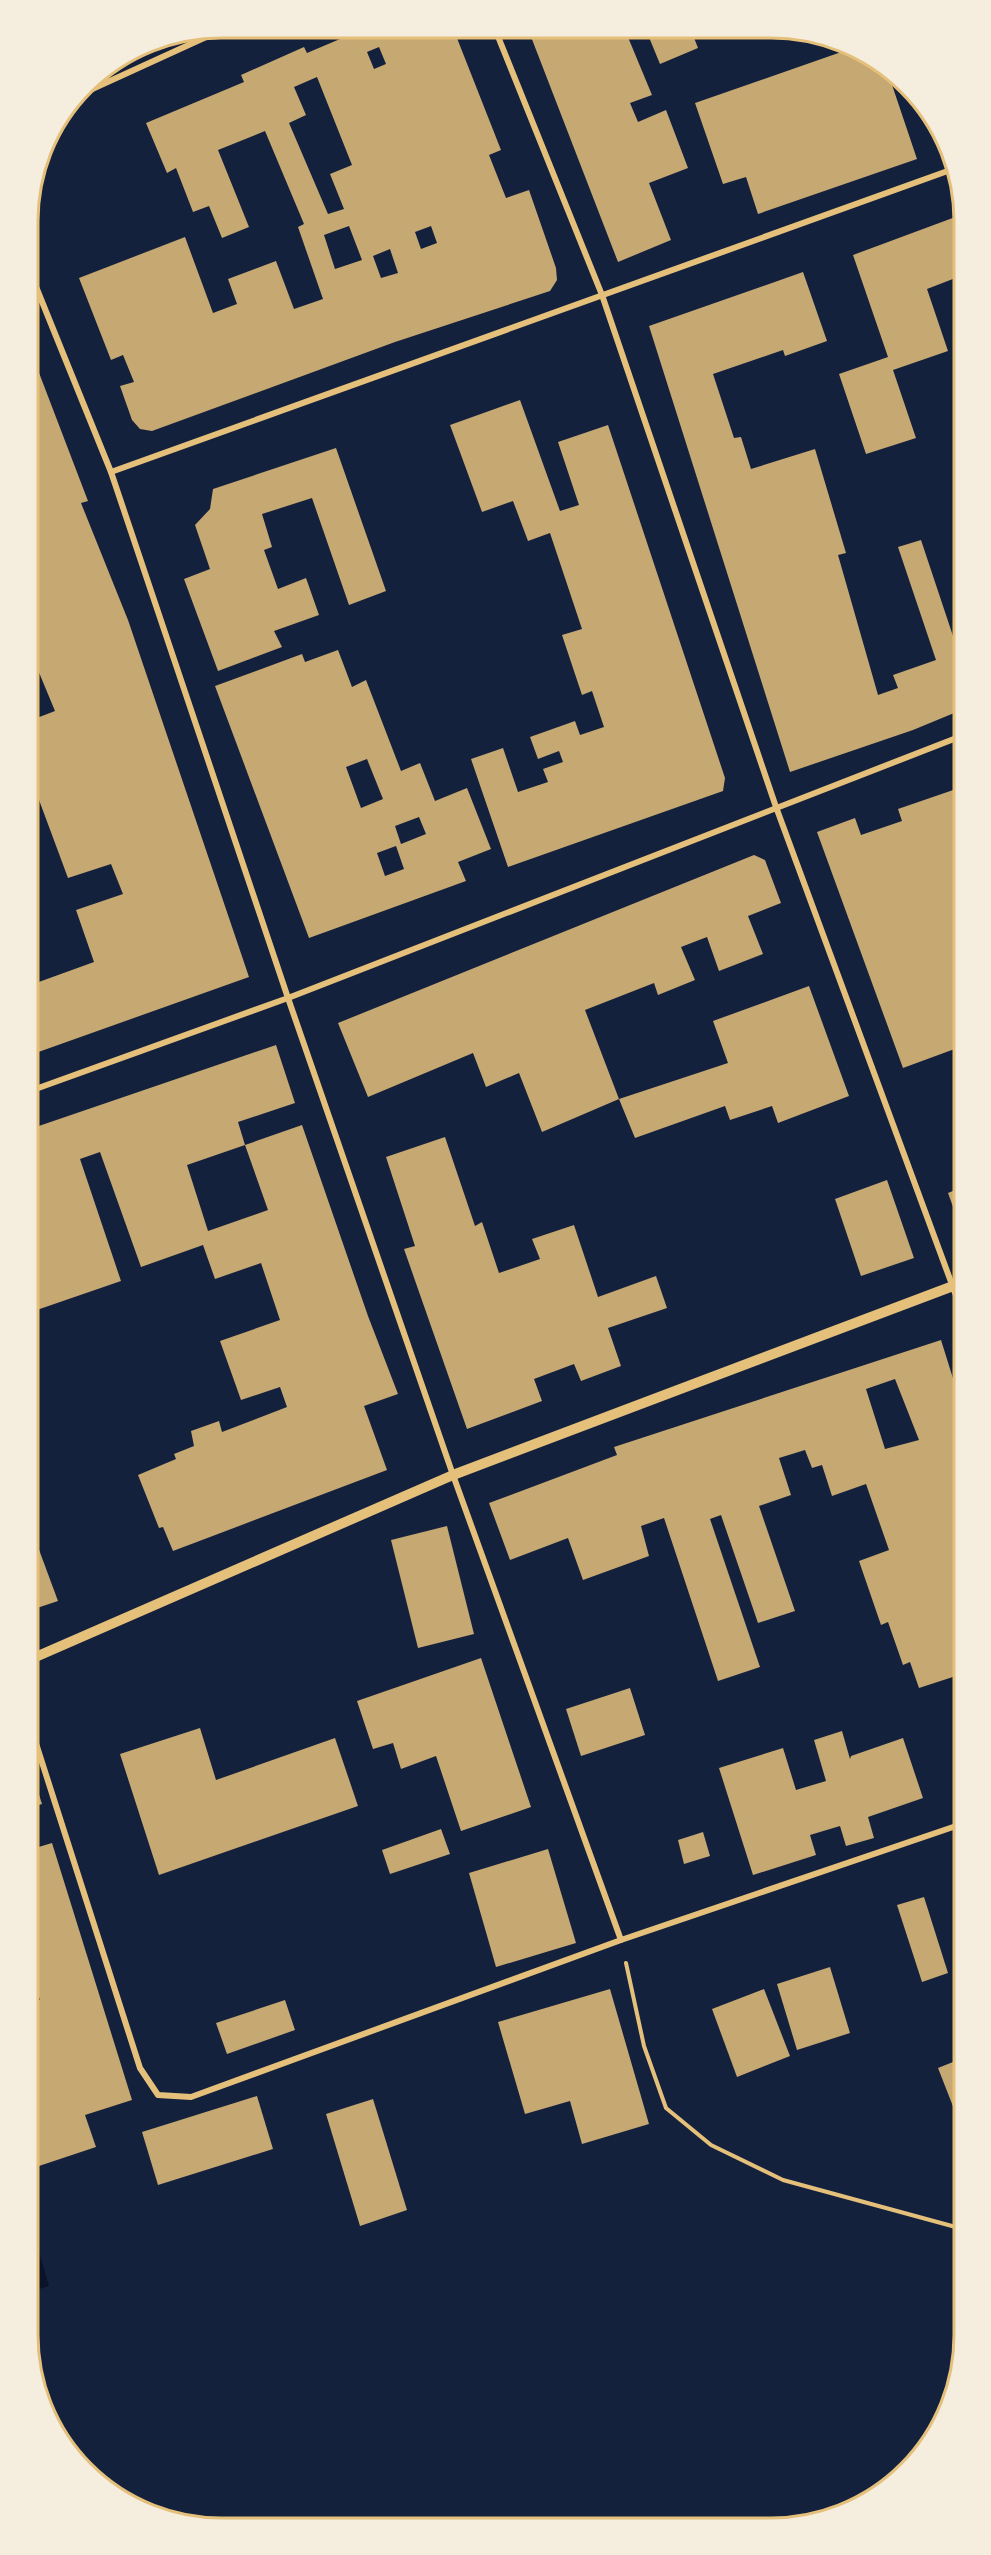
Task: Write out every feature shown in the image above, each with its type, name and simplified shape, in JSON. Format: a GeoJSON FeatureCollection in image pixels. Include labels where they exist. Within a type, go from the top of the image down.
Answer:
{"type":"FeatureCollection","features":[{"type":"Feature","properties":{"kind":"street"},"geometry":{"type":"LineString","coordinates":[[499,38],[602,295],[776,807],[954,1277]]}},
{"type":"Feature","properties":{"kind":"street"},"geometry":{"type":"LineString","coordinates":[[94,88],[202,39]]}},
{"type":"Feature","properties":{"kind":"street"},"geometry":{"type":"LineString","coordinates":[[111,472],[946,171]]}},
{"type":"Feature","properties":{"kind":"street"},"geometry":{"type":"LineString","coordinates":[[38,292],[111,472],[288,998],[453,1475],[621,1940]]}},
{"type":"Feature","properties":{"kind":"street"},"geometry":{"type":"LineString","coordinates":[[38,1088],[288,998],[954,739]]}},
{"type":"Feature","properties":{"kind":"street"},"geometry":{"type":"LineString","coordinates":[[38,1656],[453,1475],[953,1285]]}},
{"type":"Feature","properties":{"kind":"street"},"geometry":{"type":"LineString","coordinates":[[38,1750],[141,2068],[158,2095],[191,2097],[621,1940],[953,1827]]}},
{"type":"Feature","properties":{"kind":"path"},"geometry":{"type":"LineString","coordinates":[[621,1940],[644,2046],[666,2108],[711,2145],[783,2180],[953,2226]]}},
{"type":"Feature","properties":{"kind":"water"},"geometry":{"type":"Polygon","coordinates":[[[38,2249],[49,2286],[38,2289],[38,2249]]]}},
{"type":"Feature","properties":{"kind":"building"},"geometry":{"type":"Polygon","coordinates":[[[457,38],[501,150],[489,155],[506,198],[529,190],[556,268],[557,280],[550,291],[395,342],[152,431],[140,429],[132,420],[120,386],[134,382],[123,355],[111,360],[79,278],[185,237],[213,313],[237,304],[228,279],[276,261],[294,309],[323,299],[298,227],[304,224],[265,131],[218,150],[249,227],[222,238],[209,206],[193,212],[176,168],[167,173],[146,123],[244,82],[241,75],[304,47],[307,53],[340,39],[457,38]],[[379,47],[367,52],[374,69],[386,64],[379,47]],[[317,77],[294,87],[306,115],[289,123],[328,214],[344,209],[330,174],[352,165],[317,77]],[[349,226],[324,235],[335,269],[362,260],[349,226]],[[431,226],[415,232],[421,249],[437,243],[431,226]],[[390,249],[373,256],[381,278],[398,273],[390,249]]]}},
{"type":"Feature","properties":{"kind":"building"},"geometry":{"type":"Polygon","coordinates":[[[531,38],[628,38],[652,95],[630,103],[638,122],[666,110],[688,168],[649,183],[671,240],[618,262],[531,38]]]}},
{"type":"Feature","properties":{"kind":"building"},"geometry":{"type":"Polygon","coordinates":[[[649,38],[694,38],[698,48],[660,64],[649,38]]]}},
{"type":"Feature","properties":{"kind":"building"},"geometry":{"type":"Polygon","coordinates":[[[841,52],[872,68],[892,84],[917,159],[758,214],[746,177],[723,184],[695,103],[841,52]]]}},
{"type":"Feature","properties":{"kind":"building"},"geometry":{"type":"Polygon","coordinates":[[[954,218],[954,279],[927,289],[948,351],[893,370],[916,438],[866,454],[839,374],[888,357],[853,255],[954,218]]]}},
{"type":"Feature","properties":{"kind":"building"},"geometry":{"type":"Polygon","coordinates":[[[803,272],[827,341],[785,356],[783,350],[713,374],[734,438],[741,437],[751,469],[815,449],[846,553],[838,555],[878,695],[898,688],[893,675],[936,660],[898,547],[921,540],[954,638],[954,713],[913,730],[790,772],[649,326],[803,272]]]}},
{"type":"Feature","properties":{"kind":"building"},"geometry":{"type":"Polygon","coordinates":[[[38,370],[88,501],[81,503],[128,620],[249,977],[38,1052],[38,982],[94,962],[76,910],[123,894],[111,864],[68,878],[38,797],[38,718],[55,711],[38,670],[38,370]]]}},
{"type":"Feature","properties":{"kind":"building"},"geometry":{"type":"Polygon","coordinates":[[[520,400],[560,511],[579,505],[558,442],[608,425],[725,778],[723,791],[508,867],[471,759],[503,748],[518,792],[548,782],[543,769],[563,762],[559,751],[538,759],[530,737],[575,721],[580,735],[604,727],[592,691],[582,695],[562,635],[582,629],[550,533],[528,541],[513,501],[482,512],[450,425],[520,400]]]}},
{"type":"Feature","properties":{"kind":"building"},"geometry":{"type":"Polygon","coordinates":[[[336,448],[386,591],[349,605],[312,498],[262,514],[272,547],[264,550],[278,589],[306,578],[319,615],[274,631],[282,647],[218,671],[184,579],[210,569],[195,525],[210,509],[213,489],[336,448]]]}},
{"type":"Feature","properties":{"kind":"building"},"geometry":{"type":"Polygon","coordinates":[[[338,650],[352,687],[366,680],[401,771],[420,763],[435,801],[467,788],[491,849],[458,862],[466,881],[309,938],[215,686],[302,654],[305,662],[338,650]],[[367,759],[346,767],[361,808],[383,799],[367,759]],[[419,817],[395,826],[401,844],[426,834],[419,817]],[[396,846],[377,853],[385,876],[404,869],[396,846]]]}},
{"type":"Feature","properties":{"kind":"building"},"geometry":{"type":"Polygon","coordinates":[[[954,790],[954,1049],[903,1068],[817,832],[855,818],[861,835],[902,821],[898,809],[954,790]]]}},
{"type":"Feature","properties":{"kind":"building"},"geometry":{"type":"Polygon","coordinates":[[[754,855],[765,860],[781,903],[748,916],[763,954],[719,971],[707,937],[681,947],[695,980],[658,995],[654,983],[585,1010],[619,1099],[542,1132],[519,1073],[486,1087],[473,1053],[368,1097],[338,1023],[754,855]]]}},
{"type":"Feature","properties":{"kind":"building"},"geometry":{"type":"Polygon","coordinates":[[[809,986],[849,1096],[778,1123],[772,1106],[730,1120],[725,1106],[635,1138],[619,1099],[728,1063],[713,1021],[809,986]]]}},
{"type":"Feature","properties":{"kind":"building"},"geometry":{"type":"Polygon","coordinates":[[[276,1045],[295,1103],[238,1122],[245,1145],[302,1125],[368,1316],[398,1394],[364,1406],[387,1470],[173,1551],[163,1527],[159,1528],[138,1475],[176,1459],[174,1454],[194,1446],[191,1431],[219,1421],[222,1432],[287,1407],[280,1387],[241,1400],[220,1341],[280,1320],[261,1263],[215,1279],[203,1245],[141,1267],[100,1152],[80,1159],[121,1281],[38,1310],[38,1126],[276,1045]],[[245,1145],[187,1165],[208,1231],[268,1210],[245,1145]]]}},
{"type":"Feature","properties":{"kind":"building"},"geometry":{"type":"Polygon","coordinates":[[[445,1137],[475,1226],[482,1222],[499,1273],[540,1259],[532,1239],[574,1225],[598,1297],[656,1276],[667,1308],[608,1328],[621,1366],[581,1381],[574,1364],[534,1379],[542,1401],[467,1429],[404,1249],[415,1246],[386,1157],[445,1137]]]}},
{"type":"Feature","properties":{"kind":"building"},"geometry":{"type":"Polygon","coordinates":[[[887,1180],[914,1258],[861,1276],[835,1199],[887,1180]]]}},
{"type":"Feature","properties":{"kind":"building"},"geometry":{"type":"Polygon","coordinates":[[[954,1191],[954,1208],[948,1193],[954,1191]]]}},
{"type":"Feature","properties":{"kind":"building"},"geometry":{"type":"Polygon","coordinates":[[[941,1340],[953,1380],[953,1677],[919,1688],[910,1662],[903,1665],[888,1622],[881,1625],[859,1561],[889,1550],[866,1484],[832,1496],[822,1465],[812,1468],[805,1450],[779,1458],[791,1495],[759,1506],[795,1611],[758,1623],[721,1515],[710,1519],[760,1667],[718,1681],[664,1518],[641,1526],[649,1556],[583,1580],[568,1538],[510,1560],[489,1503],[617,1455],[614,1447],[941,1340]],[[895,1379],[866,1389],[885,1449],[919,1440],[895,1379]]]}},
{"type":"Feature","properties":{"kind":"building"},"geometry":{"type":"Polygon","coordinates":[[[447,1526],[474,1634],[418,1648],[391,1540],[447,1526]]]}},
{"type":"Feature","properties":{"kind":"building"},"geometry":{"type":"Polygon","coordinates":[[[38,1547],[58,1601],[38,1608],[38,1547]]]}},
{"type":"Feature","properties":{"kind":"building"},"geometry":{"type":"Polygon","coordinates":[[[481,1658],[531,1807],[461,1831],[436,1756],[401,1769],[393,1743],[373,1749],[357,1701],[481,1658]]]}},
{"type":"Feature","properties":{"kind":"building"},"geometry":{"type":"Polygon","coordinates":[[[630,1688],[645,1735],[581,1756],[566,1709],[630,1688]]]}},
{"type":"Feature","properties":{"kind":"building"},"geometry":{"type":"Polygon","coordinates":[[[200,1728],[216,1780],[335,1738],[358,1806],[159,1875],[120,1754],[200,1728]]]}},
{"type":"Feature","properties":{"kind":"building"},"geometry":{"type":"Polygon","coordinates":[[[842,1731],[850,1759],[851,1756],[903,1738],[923,1798],[868,1817],[874,1838],[846,1846],[840,1826],[810,1835],[816,1855],[753,1875],[719,1768],[783,1748],[796,1790],[826,1781],[814,1740],[842,1731]]]}},
{"type":"Feature","properties":{"kind":"building"},"geometry":{"type":"Polygon","coordinates":[[[38,1792],[42,1804],[38,1805],[38,1792]]]}},
{"type":"Feature","properties":{"kind":"building"},"geometry":{"type":"Polygon","coordinates":[[[441,1829],[450,1854],[390,1874],[382,1850],[441,1829]]]}},
{"type":"Feature","properties":{"kind":"building"},"geometry":{"type":"Polygon","coordinates":[[[703,1832],[710,1856],[684,1864],[678,1840],[703,1832]]]}},
{"type":"Feature","properties":{"kind":"building"},"geometry":{"type":"Polygon","coordinates":[[[52,1843],[132,2100],[85,2115],[96,2147],[38,2166],[38,2000],[40,2000],[38,1993],[38,1847],[52,1843]]]}},
{"type":"Feature","properties":{"kind":"building"},"geometry":{"type":"Polygon","coordinates":[[[548,1849],[576,1943],[496,1967],[469,1873],[548,1849]]]}},
{"type":"Feature","properties":{"kind":"building"},"geometry":{"type":"Polygon","coordinates":[[[924,1897],[948,1973],[922,1982],[897,1905],[924,1897]]]}},
{"type":"Feature","properties":{"kind":"building"},"geometry":{"type":"Polygon","coordinates":[[[830,1967],[850,2033],[797,2050],[777,1984],[830,1967]]]}},
{"type":"Feature","properties":{"kind":"building"},"geometry":{"type":"Polygon","coordinates":[[[610,1989],[649,2124],[582,2144],[570,2101],[525,2114],[498,2022],[610,1989]]]}},
{"type":"Feature","properties":{"kind":"building"},"geometry":{"type":"Polygon","coordinates":[[[764,1989],[790,2056],[737,2077],[712,2009],[764,1989]]]}},
{"type":"Feature","properties":{"kind":"building"},"geometry":{"type":"Polygon","coordinates":[[[285,2000],[295,2030],[227,2054],[216,2023],[285,2000]]]}},
{"type":"Feature","properties":{"kind":"building"},"geometry":{"type":"Polygon","coordinates":[[[953,2062],[953,2107],[938,2068],[953,2062]]]}},
{"type":"Feature","properties":{"kind":"building"},"geometry":{"type":"Polygon","coordinates":[[[257,2096],[273,2149],[158,2185],[142,2132],[257,2096]]]}},
{"type":"Feature","properties":{"kind":"building"},"geometry":{"type":"Polygon","coordinates":[[[373,2099],[407,2210],[360,2226],[326,2114],[373,2099]]]}}]}
